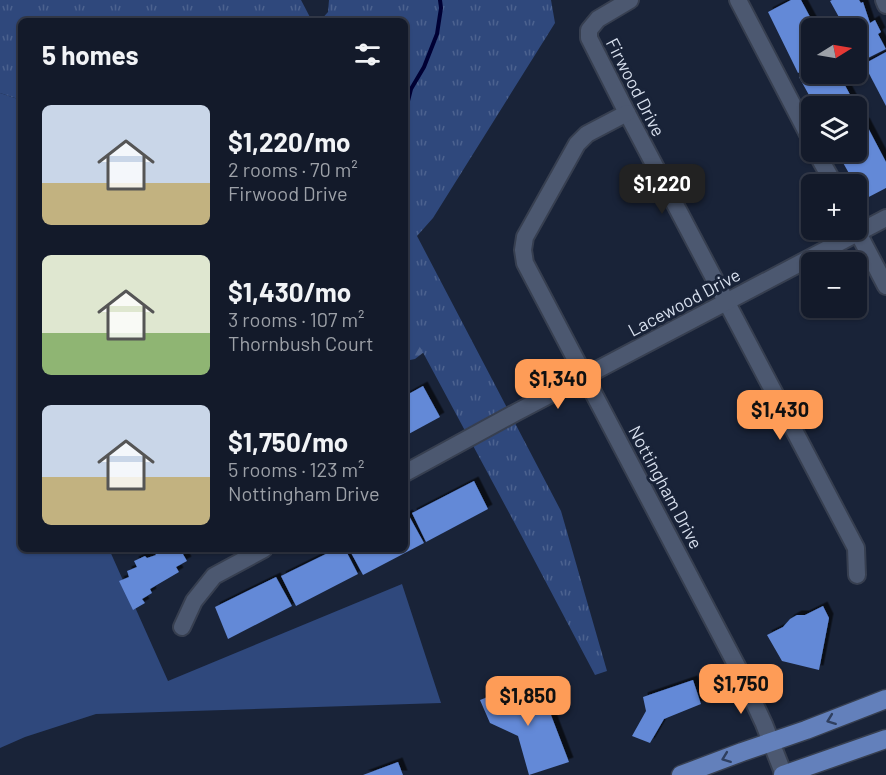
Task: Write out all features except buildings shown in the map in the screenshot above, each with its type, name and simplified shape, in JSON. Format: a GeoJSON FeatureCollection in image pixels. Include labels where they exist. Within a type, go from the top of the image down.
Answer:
{"type":"FeatureCollection","features":[{"type":"Feature","properties":{"kind":"main road"},"geometry":{"type":"LineString","coordinates":[[681,775],[886,699]]}},
{"type":"Feature","properties":{"kind":"main road"},"geometry":{"type":"LineString","coordinates":[[783,775],[886,739]]}},
{"type":"Feature","properties":{"kind":"street","name":"Firwood Drive"},"geometry":{"type":"LineString","coordinates":[[630,0],[598,19],[589,30],[589,38],[856,548],[857,575]]}},
{"type":"Feature","properties":{"kind":"street"},"geometry":{"type":"LineString","coordinates":[[738,0],[801,121]]}},
{"type":"Feature","properties":{"kind":"street"},"geometry":{"type":"LineString","coordinates":[[884,0],[886,4]]}},
{"type":"Feature","properties":{"kind":"street","name":"Nottingham Drive"},"geometry":{"type":"LineString","coordinates":[[627,113],[587,134],[577,144],[525,237],[523,250],[525,263],[739,670],[783,775]]}},
{"type":"Feature","properties":{"kind":"street","name":"Lacewood Drive"},"geometry":{"type":"LineString","coordinates":[[867,227],[886,218]]}},
{"type":"Feature","properties":{"kind":"street","name":"Lacewood Drive"},"geometry":{"type":"LineString","coordinates":[[408,471],[841,240]]}},
{"type":"Feature","properties":{"kind":"street"},"geometry":{"type":"LineString","coordinates":[[862,240],[886,286]]}},
{"type":"Feature","properties":{"kind":"street"},"geometry":{"type":"LineString","coordinates":[[182,627],[194,601],[214,576],[258,552]]}},
{"type":"Feature","properties":{"kind":"green space"},"geometry":{"type":"Polygon","coordinates":[[[0,0],[301,0],[310,18],[18,18],[18,99],[0,93],[0,0]]]}},
{"type":"Feature","properties":{"kind":"green space"},"geometry":{"type":"Polygon","coordinates":[[[329,0],[551,0],[555,23],[433,218],[417,236],[561,511],[607,671],[595,675],[408,325],[408,18],[323,18],[328,12],[329,0]]]}},
{"type":"Feature","properties":{"kind":"green space"},"geometry":{"type":"Polygon","coordinates":[[[0,93],[18,99],[18,552],[110,552],[168,681],[402,584],[441,703],[96,714],[25,737],[0,748],[0,93]]]}},
{"type":"Feature","properties":{"kind":"green space"},"geometry":{"type":"Polygon","coordinates":[[[408,300],[428,349],[415,359],[408,360],[408,300]]]}},
{"type":"Feature","properties":{"kind":"waterway"},"geometry":{"type":"LineString","coordinates":[[408,101],[411,89],[424,67],[437,34],[440,0]]}}]}
